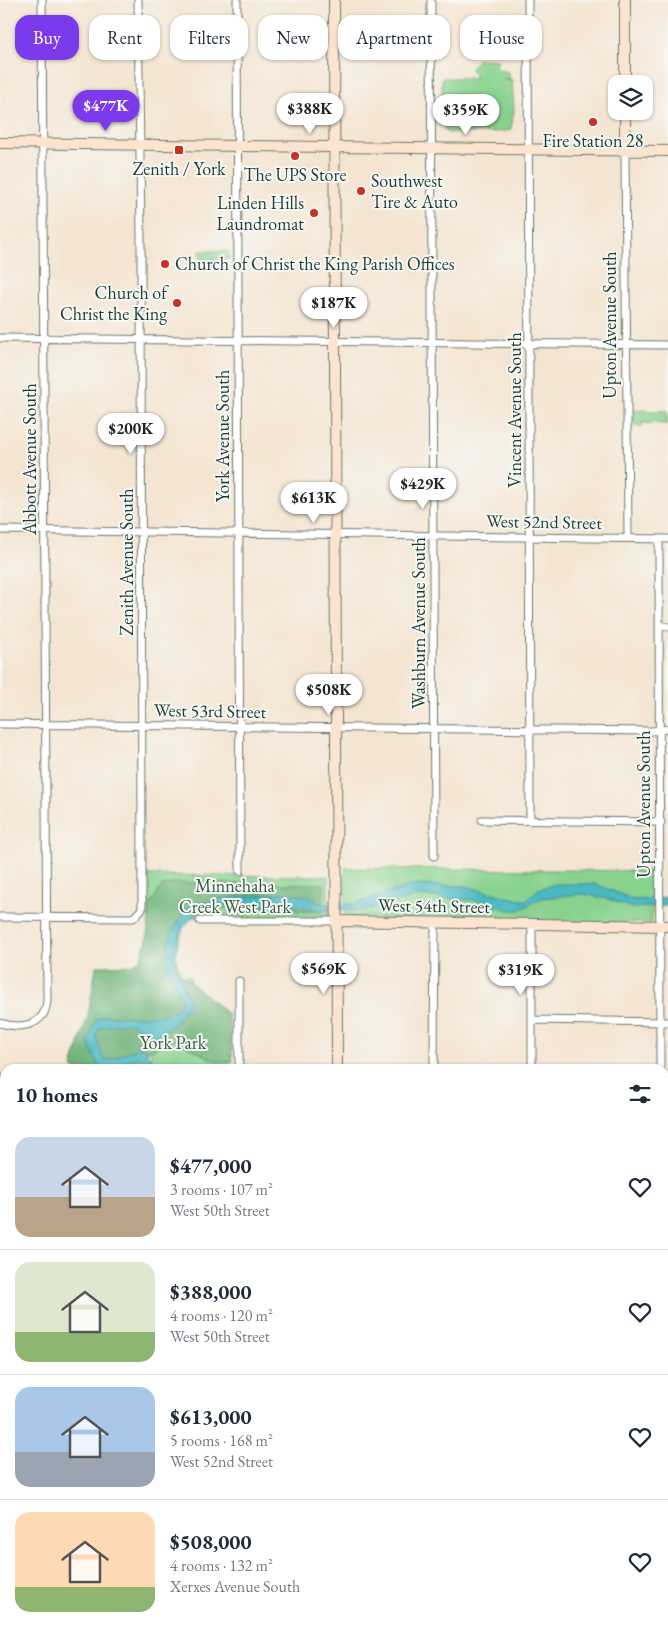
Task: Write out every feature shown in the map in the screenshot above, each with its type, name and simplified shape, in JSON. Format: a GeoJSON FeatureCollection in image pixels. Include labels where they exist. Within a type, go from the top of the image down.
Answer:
{"type":"FeatureCollection","features":[{"type":"Feature","properties":{"kind":"street","name":"Abbott Avenue South"},"geometry":{"type":"LineString","coordinates":[[0,1022],[14,1026],[32,1024],[38,1021],[46,1008],[48,918],[42,0]]}},
{"type":"Feature","properties":{"kind":"street","name":"Zenith Avenue South"},"geometry":{"type":"LineString","coordinates":[[48,918],[133,918],[140,914],[142,909],[143,725],[138,0]]}},
{"type":"Feature","properties":{"kind":"street","name":"York Avenue South"},"geometry":{"type":"LineString","coordinates":[[237,0],[240,871]]}},
{"type":"Feature","properties":{"kind":"street"},"geometry":{"type":"LineString","coordinates":[[334,0],[337,1064]]}},
{"type":"Feature","properties":{"kind":"street","name":"Washburn Avenue South"},"geometry":{"type":"LineString","coordinates":[[431,0],[434,856]]}},
{"type":"Feature","properties":{"kind":"street","name":"Vincent Avenue South"},"geometry":{"type":"LineString","coordinates":[[528,0],[530,821]]}},
{"type":"Feature","properties":{"kind":"street"},"geometry":{"type":"LineString","coordinates":[[625,0],[625,75]]}},
{"type":"Feature","properties":{"kind":"street","name":"Upton Avenue South"},"geometry":{"type":"LineString","coordinates":[[625,120],[628,538]]}},
{"type":"Feature","properties":{"kind":"street"},"geometry":{"type":"LineString","coordinates":[[0,143],[668,151]]}},
{"type":"Feature","properties":{"kind":"street"},"geometry":{"type":"LineString","coordinates":[[0,338],[668,345]]}},
{"type":"Feature","properties":{"kind":"street","name":"West 52nd Street"},"geometry":{"type":"LineString","coordinates":[[0,530],[668,539]]}},
{"type":"Feature","properties":{"kind":"street","name":"Upton Avenue South"},"geometry":{"type":"LineString","coordinates":[[659,539],[659,729],[664,884],[661,892],[661,912],[664,926],[664,1022],[660,1064]]}},
{"type":"Feature","properties":{"kind":"street"},"geometry":{"type":"LineString","coordinates":[[660,626],[668,627]]}},
{"type":"Feature","properties":{"kind":"street","name":"West 53rd Street"},"geometry":{"type":"LineString","coordinates":[[0,724],[668,730]]}},
{"type":"Feature","properties":{"kind":"street"},"geometry":{"type":"LineString","coordinates":[[482,820],[661,822]]}},
{"type":"Feature","properties":{"kind":"street","name":"West 54th Street"},"geometry":{"type":"LineString","coordinates":[[200,921],[336,916],[435,922],[664,926]]}},
{"type":"Feature","properties":{"kind":"street"},"geometry":{"type":"LineString","coordinates":[[0,917],[48,918]]}},
{"type":"Feature","properties":{"kind":"street"},"geometry":{"type":"LineString","coordinates":[[434,1064],[435,922]]}},
{"type":"Feature","properties":{"kind":"street"},"geometry":{"type":"LineString","coordinates":[[532,924],[532,1064]]}},
{"type":"Feature","properties":{"kind":"street"},"geometry":{"type":"LineString","coordinates":[[239,981],[239,1064]]}},
{"type":"Feature","properties":{"kind":"street"},"geometry":{"type":"LineString","coordinates":[[532,1020],[664,1022]]}},
{"type":"Feature","properties":{"kind":"green space"},"geometry":{"type":"Polygon","coordinates":[[[477,60],[498,60],[496,65],[498,70],[508,72],[510,79],[503,79],[512,80],[514,110],[511,129],[491,132],[447,133],[442,123],[442,78],[476,78],[471,68],[477,60]]]}},
{"type":"Feature","properties":{"kind":"green space"},"geometry":{"type":"Polygon","coordinates":[[[200,251],[229,251],[229,259],[212,259],[212,262],[200,262],[200,251]]]}},
{"type":"Feature","properties":{"kind":"green space"},"geometry":{"type":"Polygon","coordinates":[[[634,410],[667,411],[667,424],[642,423],[642,426],[634,426],[634,410]]]}},
{"type":"Feature","properties":{"kind":"green space"},"geometry":{"type":"Polygon","coordinates":[[[345,868],[654,871],[652,923],[345,918],[345,868]]]}},
{"type":"Feature","properties":{"kind":"green space","name":"Minnehaha Creek West Park"},"geometry":{"type":"Polygon","coordinates":[[[147,875],[328,876],[328,918],[142,917],[147,908],[147,875]]]}},
{"type":"Feature","properties":{"kind":"green space"},"geometry":{"type":"Polygon","coordinates":[[[175,883],[324,884],[323,913],[245,907],[187,909],[169,939],[181,974],[228,1014],[233,1061],[217,1061],[186,1045],[170,1040],[147,1052],[146,1064],[73,1064],[88,1015],[96,966],[132,965],[140,960],[147,940],[150,905],[162,886],[175,883]]]}},
{"type":"Feature","properties":{"kind":"green space","name":"York Park"},"geometry":{"type":"Polygon","coordinates":[[[150,976],[190,976],[190,999],[229,1037],[229,1064],[151,1064],[150,976]]]}},
{"type":"Feature","properties":{"kind":"water"},"geometry":{"type":"Polygon","coordinates":[[[557,884],[595,884],[635,900],[668,897],[668,906],[632,908],[608,899],[582,894],[542,898],[519,910],[509,910],[482,901],[419,896],[365,910],[320,910],[291,905],[212,905],[196,913],[183,928],[178,942],[175,963],[190,1004],[171,1027],[153,1036],[130,1023],[101,1027],[96,1035],[102,1057],[107,1061],[140,1047],[145,1050],[154,1064],[145,1064],[138,1056],[126,1064],[98,1064],[88,1042],[95,1021],[102,1016],[160,1015],[169,1013],[178,1007],[182,1000],[167,965],[169,939],[186,909],[197,903],[218,899],[284,893],[307,896],[322,904],[354,904],[411,885],[465,886],[520,900],[527,900],[538,889],[557,884]]]}},
{"type":"Feature","properties":{"kind":"place","name":"Fire Station 28"},"geometry":{"type":"Point","coordinates":[593,122]}},
{"type":"Feature","properties":{"kind":"place","name":"Zenith / York"},"geometry":{"type":"Point","coordinates":[179,150]}},
{"type":"Feature","properties":{"kind":"place","name":"The UPS Store"},"geometry":{"type":"Point","coordinates":[295,156]}},
{"type":"Feature","properties":{"kind":"place","name":"Southwest Tire & Auto"},"geometry":{"type":"Point","coordinates":[361,191]}},
{"type":"Feature","properties":{"kind":"place","name":"Linden Hills Laundromat"},"geometry":{"type":"Point","coordinates":[314,213]}},
{"type":"Feature","properties":{"kind":"place","name":"Church of Christ the King Parish Offices"},"geometry":{"type":"Point","coordinates":[165,264]}},
{"type":"Feature","properties":{"kind":"place","name":"Church of Christ the King"},"geometry":{"type":"Point","coordinates":[177,303]}}]}
